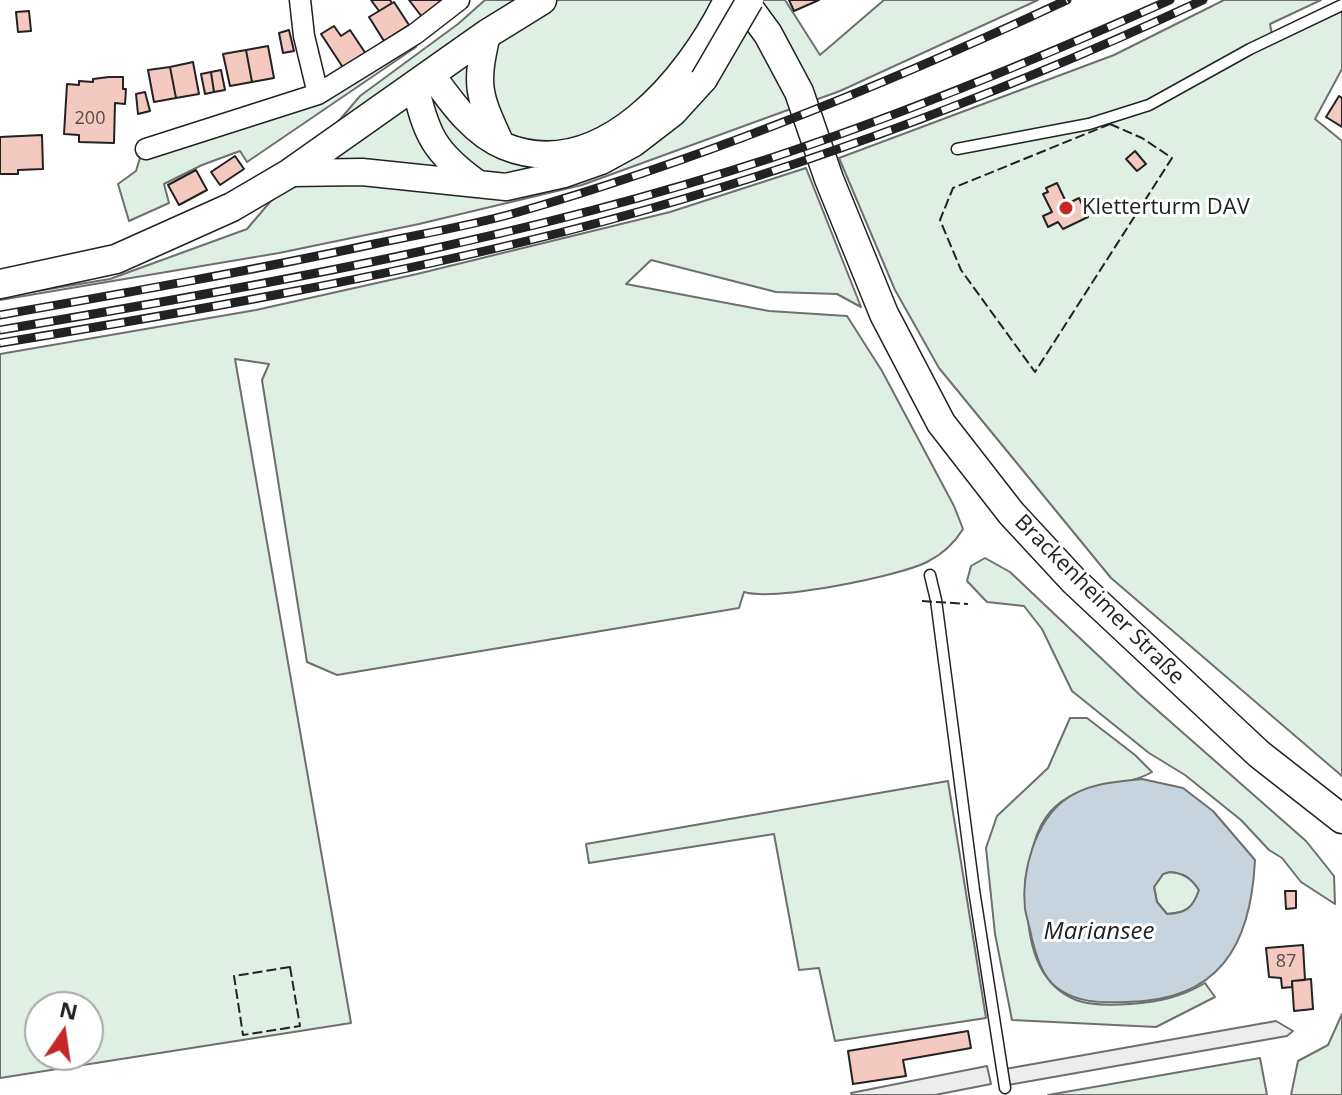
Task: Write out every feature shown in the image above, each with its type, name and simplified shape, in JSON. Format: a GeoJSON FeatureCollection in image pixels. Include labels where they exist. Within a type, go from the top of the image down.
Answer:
{"type":"FeatureCollection","features":[{"type":"Feature","properties":{"kind":"main road"},"geometry":{"type":"LineString","coordinates":[[0,284],[116,259],[232,207],[290,173],[487,34],[542,0]]}},
{"type":"Feature","properties":{"kind":"main road","name":"Brackenheimer Straße"},"geometry":{"type":"LineString","coordinates":[[738,0],[749,8],[768,34],[799,92],[829,179],[884,314],[941,423],[1011,513],[1074,581],[1259,754],[1342,819]]}},
{"type":"Feature","properties":{"kind":"street"},"geometry":{"type":"LineString","coordinates":[[300,0],[304,36],[318,94]]}},
{"type":"Feature","properties":{"kind":"street"},"geometry":{"type":"LineString","coordinates":[[146,149],[318,94],[415,34],[459,0]]}},
{"type":"Feature","properties":{"kind":"street"},"geometry":{"type":"LineString","coordinates":[[423,79],[501,145],[531,154],[560,154],[590,146],[621,131],[697,71],[727,0]]}},
{"type":"Feature","properties":{"kind":"street"},"geometry":{"type":"LineString","coordinates":[[290,173],[362,172],[506,187],[564,174],[601,161],[634,143],[673,113],[697,71],[750,0]]}},
{"type":"Feature","properties":{"kind":"street"},"geometry":{"type":"LineString","coordinates":[[487,34],[478,80],[482,104],[501,145]]}},
{"type":"Feature","properties":{"kind":"street"},"geometry":{"type":"LineString","coordinates":[[423,79],[430,138],[449,164],[477,183]]}},
{"type":"Feature","properties":{"kind":"lane"},"geometry":{"type":"LineString","coordinates":[[957,149],[1089,124],[1149,105],[1250,49],[1342,5]]}},
{"type":"Feature","properties":{"kind":"lane"},"geometry":{"type":"LineString","coordinates":[[930,575],[1005,1088]]}},
{"type":"Feature","properties":{"kind":"green space"},"geometry":{"type":"Polygon","coordinates":[[[485,0],[785,0],[820,55],[884,0],[1038,0],[840,91],[582,185],[279,253],[0,300],[0,297],[110,279],[247,229],[360,96],[458,24],[485,0]]]}},
{"type":"Feature","properties":{"kind":"green space"},"geometry":{"type":"Polygon","coordinates":[[[1224,0],[1321,0],[1270,24],[1273,41],[1342,9],[1342,69],[1315,119],[1342,141],[1342,776],[1111,578],[939,368],[895,290],[839,158],[1114,55],[1224,0]]]}},
{"type":"Feature","properties":{"kind":"green space"},"geometry":{"type":"Polygon","coordinates":[[[412,43],[416,47],[247,162],[240,151],[164,184],[169,203],[129,221],[118,184],[136,171],[140,158],[319,98],[412,43]]]}},
{"type":"Feature","properties":{"kind":"green space"},"geometry":{"type":"Polygon","coordinates":[[[806,168],[861,307],[837,294],[776,292],[651,260],[626,284],[769,311],[847,316],[882,371],[954,506],[963,529],[938,556],[890,574],[807,590],[759,594],[744,592],[739,608],[337,675],[307,662],[262,380],[269,364],[235,359],[351,1023],[104,1062],[104,991],[24,991],[24,1071],[45,1071],[0,1078],[0,354],[256,310],[670,212],[806,168]]]}},
{"type":"Feature","properties":{"kind":"green space"},"geometry":{"type":"Polygon","coordinates":[[[985,558],[1010,572],[1140,695],[1306,841],[1334,876],[1335,904],[1301,882],[1282,858],[1269,850],[1241,820],[1185,775],[1149,753],[1072,691],[1042,629],[1024,606],[987,602],[967,581],[971,566],[985,558]]]}},
{"type":"Feature","properties":{"kind":"green space"},"geometry":{"type":"Polygon","coordinates":[[[1070,718],[1087,718],[1152,772],[1129,781],[1079,792],[1056,806],[1043,821],[1032,849],[1028,878],[1029,930],[1033,948],[1048,979],[1060,991],[1082,1002],[1110,1005],[1150,1002],[1179,995],[1205,983],[1215,997],[1156,1027],[1012,1020],[995,934],[986,848],[997,816],[1048,768],[1070,718]]]}},
{"type":"Feature","properties":{"kind":"green space"},"geometry":{"type":"Polygon","coordinates":[[[948,781],[986,1018],[835,1041],[819,968],[799,970],[774,834],[589,863],[586,844],[948,781]]]}},
{"type":"Feature","properties":{"kind":"green space"},"geometry":{"type":"Polygon","coordinates":[[[1169,872],[1187,877],[1199,890],[1188,908],[1167,914],[1157,902],[1154,887],[1163,874],[1169,872]]]}},
{"type":"Feature","properties":{"kind":"green space"},"geometry":{"type":"Polygon","coordinates":[[[1342,1014],[1342,1095],[1291,1095],[1298,1061],[1328,1045],[1342,1014]]]}},
{"type":"Feature","properties":{"kind":"green space"},"geometry":{"type":"Polygon","coordinates":[[[1260,1058],[1267,1095],[1048,1095],[1260,1058]]]}},
{"type":"Feature","properties":{"kind":"shaded area"},"geometry":{"type":"Polygon","coordinates":[[[1276,1021],[1293,1031],[1287,1036],[1008,1085],[1005,1069],[1276,1021]]]}},
{"type":"Feature","properties":{"kind":"shaded area"},"geometry":{"type":"Polygon","coordinates":[[[987,1066],[991,1084],[935,1095],[851,1093],[987,1066]]]}},
{"type":"Feature","properties":{"kind":"water","name":"Mariansee"},"geometry":{"type":"Polygon","coordinates":[[[1142,779],[1183,788],[1213,811],[1255,860],[1246,918],[1237,942],[1224,963],[1207,979],[1185,991],[1158,999],[1126,1002],[1080,999],[1051,982],[1038,958],[1024,895],[1032,848],[1046,820],[1066,799],[1093,786],[1142,779]],[[1175,873],[1163,874],[1154,887],[1157,902],[1167,914],[1188,908],[1199,890],[1187,877],[1175,873]]]}},
{"type":"Feature","properties":{"kind":"building"},"geometry":{"type":"Polygon","coordinates":[[[371,0],[390,0],[392,3],[379,11],[371,0]]]}},
{"type":"Feature","properties":{"kind":"building"},"geometry":{"type":"Polygon","coordinates":[[[409,0],[444,0],[422,17],[409,0]]]}},
{"type":"Feature","properties":{"kind":"building"},"geometry":{"type":"Polygon","coordinates":[[[789,0],[819,0],[794,11],[789,0]]]}},
{"type":"Feature","properties":{"kind":"building"},"geometry":{"type":"Polygon","coordinates":[[[394,2],[409,25],[384,41],[369,17],[394,2]]]}},
{"type":"Feature","properties":{"kind":"building"},"geometry":{"type":"Polygon","coordinates":[[[29,11],[31,31],[18,32],[16,12],[29,11]]]}},
{"type":"Feature","properties":{"kind":"building"},"geometry":{"type":"Polygon","coordinates":[[[334,26],[341,36],[350,30],[366,54],[344,69],[321,34],[334,26]]]}},
{"type":"Feature","properties":{"kind":"building"},"geometry":{"type":"Polygon","coordinates":[[[289,30],[294,51],[283,53],[279,33],[289,30]]]}},
{"type":"Feature","properties":{"kind":"building"},"geometry":{"type":"Polygon","coordinates":[[[268,46],[274,78],[252,82],[246,50],[268,46]]]}},
{"type":"Feature","properties":{"kind":"building"},"geometry":{"type":"Polygon","coordinates":[[[246,50],[252,82],[230,86],[223,54],[246,50]]]}},
{"type":"Feature","properties":{"kind":"building"},"geometry":{"type":"Polygon","coordinates":[[[193,62],[199,94],[176,98],[170,67],[193,62]]]}},
{"type":"Feature","properties":{"kind":"building"},"geometry":{"type":"Polygon","coordinates":[[[170,67],[176,98],[154,102],[148,70],[170,67]]]}},
{"type":"Feature","properties":{"kind":"building"},"geometry":{"type":"Polygon","coordinates":[[[221,70],[225,90],[214,92],[211,72],[221,70]]]}},
{"type":"Feature","properties":{"kind":"building"},"geometry":{"type":"Polygon","coordinates":[[[211,72],[214,92],[205,94],[201,74],[211,72]]]}},
{"type":"Feature","properties":{"kind":"building"},"geometry":{"type":"Polygon","coordinates":[[[123,77],[123,89],[126,89],[125,104],[115,103],[114,143],[79,142],[79,135],[64,134],[67,84],[79,85],[79,81],[93,82],[93,79],[123,77]]]}},
{"type":"Feature","properties":{"kind":"building"},"geometry":{"type":"Polygon","coordinates":[[[145,92],[150,111],[138,114],[136,94],[145,92]]]}},
{"type":"Feature","properties":{"kind":"building"},"geometry":{"type":"Polygon","coordinates":[[[1339,96],[1342,98],[1342,127],[1326,117],[1339,96]]]}},
{"type":"Feature","properties":{"kind":"building"},"geometry":{"type":"Polygon","coordinates":[[[42,135],[43,169],[0,174],[0,137],[42,135]]]}},
{"type":"Feature","properties":{"kind":"building"},"geometry":{"type":"Polygon","coordinates":[[[1135,151],[1146,164],[1137,171],[1126,159],[1135,151]]]}},
{"type":"Feature","properties":{"kind":"building"},"geometry":{"type":"Polygon","coordinates":[[[235,156],[244,169],[220,185],[211,172],[235,156]]]}},
{"type":"Feature","properties":{"kind":"building"},"geometry":{"type":"Polygon","coordinates":[[[196,170],[207,190],[179,205],[168,185],[196,170]]]}},
{"type":"Feature","properties":{"kind":"building","name":"Kletterturm DAV"},"geometry":{"type":"Polygon","coordinates":[[[1057,183],[1067,204],[1079,198],[1088,217],[1063,229],[1058,222],[1048,227],[1043,216],[1052,212],[1043,194],[1048,192],[1046,188],[1057,183]]]}},
{"type":"Feature","properties":{"kind":"building"},"geometry":{"type":"Polygon","coordinates":[[[1285,891],[1296,891],[1296,908],[1286,909],[1285,891]]]}},
{"type":"Feature","properties":{"kind":"building"},"geometry":{"type":"Polygon","coordinates":[[[1303,945],[1305,980],[1292,981],[1292,987],[1282,988],[1281,978],[1269,977],[1266,948],[1303,945]]]}},
{"type":"Feature","properties":{"kind":"building"},"geometry":{"type":"Polygon","coordinates":[[[1311,979],[1313,1009],[1294,1011],[1292,981],[1311,979]]]}},
{"type":"Feature","properties":{"kind":"building"},"geometry":{"type":"Polygon","coordinates":[[[968,1031],[971,1048],[903,1060],[906,1076],[853,1084],[848,1051],[968,1031]]]}},
{"type":"Feature","properties":{"kind":"railway"},"geometry":{"type":"LineString","coordinates":[[0,315],[281,263],[515,213],[655,169],[795,117],[1067,0]]}},
{"type":"Feature","properties":{"kind":"railway"},"geometry":{"type":"LineString","coordinates":[[0,330],[389,258],[485,237],[676,187],[822,141],[923,104],[1170,0]]}},
{"type":"Feature","properties":{"kind":"railway"},"geometry":{"type":"LineString","coordinates":[[0,343],[353,280],[493,249],[645,210],[808,159],[968,101],[1203,0]]}},
{"type":"Feature","properties":{"kind":"fence"},"geometry":{"type":"LineString","coordinates":[[1110,124],[1142,138],[1172,158],[1035,372],[961,270],[940,220],[953,188],[1110,124]]}},
{"type":"Feature","properties":{"kind":"fence"},"geometry":{"type":"LineString","coordinates":[[922,601],[968,604]]}},
{"type":"Feature","properties":{"kind":"fence"},"geometry":{"type":"LineString","coordinates":[[290,967],[300,1026],[243,1035],[234,976],[290,967]]}},
{"type":"Feature","properties":{"kind":"place","name":"Kletterturm DAV"},"geometry":{"type":"Point","coordinates":[1066,208]}}]}
